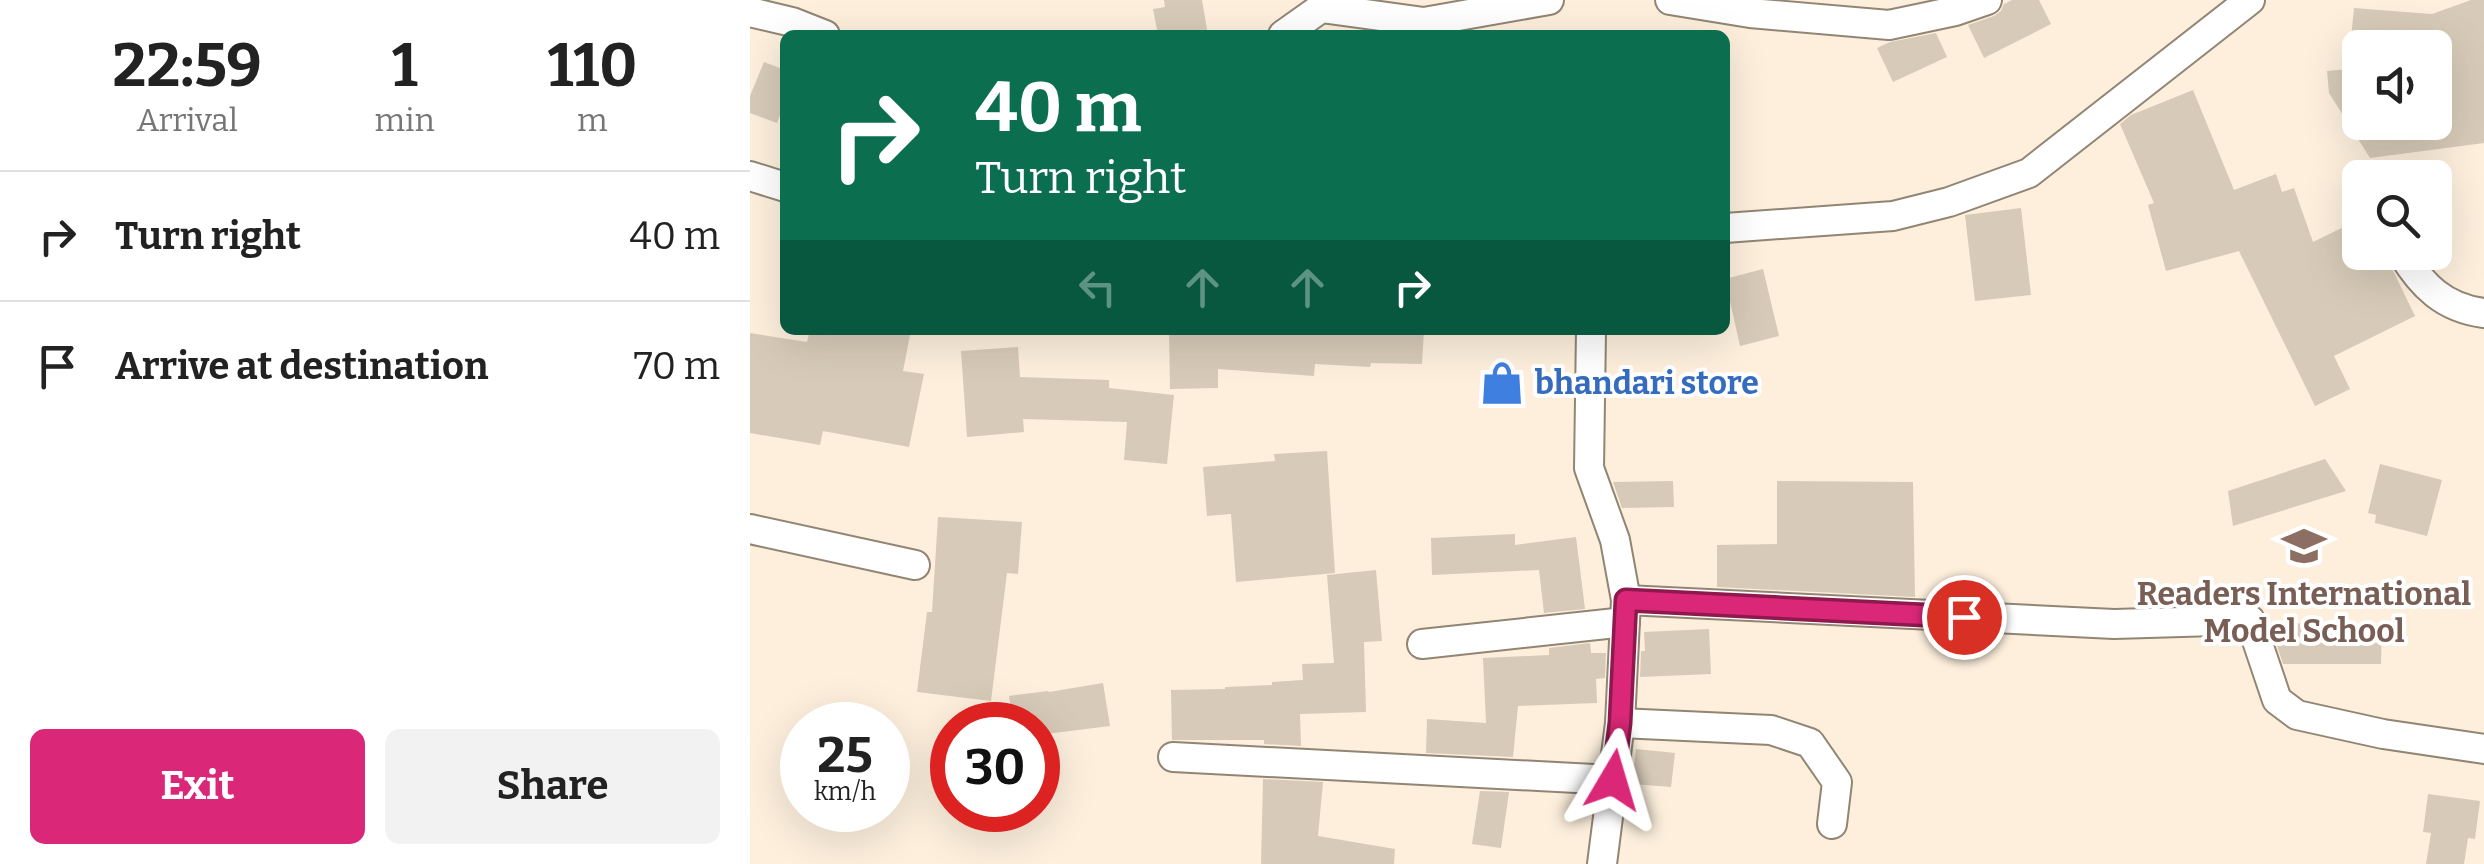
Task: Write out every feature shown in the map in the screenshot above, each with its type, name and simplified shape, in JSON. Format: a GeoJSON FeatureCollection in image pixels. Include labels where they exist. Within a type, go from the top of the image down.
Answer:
{"type":"FeatureCollection","features":[{"type":"Feature","properties":{"kind":"street"},"geometry":{"type":"LineString","coordinates":[[1290,30],[1321,8],[1424,22],[1549,0]]}},
{"type":"Feature","properties":{"kind":"street"},"geometry":{"type":"LineString","coordinates":[[1670,0],[1791,8],[1889,25],[1987,0]]}},
{"type":"Feature","properties":{"kind":"street"},"geometry":{"type":"LineString","coordinates":[[1730,228],[1893,216],[1949,202],[2029,173],[2250,0]]}},
{"type":"Feature","properties":{"kind":"street"},"geometry":{"type":"LineString","coordinates":[[750,12],[812,30]]}},
{"type":"Feature","properties":{"kind":"street"},"geometry":{"type":"LineString","coordinates":[[750,176],[780,185]]}},
{"type":"Feature","properties":{"kind":"street"},"geometry":{"type":"LineString","coordinates":[[2415,270],[2435,296],[2469,311],[2484,312]]}},
{"type":"Feature","properties":{"kind":"street"},"geometry":{"type":"LineString","coordinates":[[1591,335],[1589,468],[1615,540],[1626,611],[1620,723],[1602,864]]}},
{"type":"Feature","properties":{"kind":"street"},"geometry":{"type":"LineString","coordinates":[[750,529],[916,564]]}},
{"type":"Feature","properties":{"kind":"street"},"geometry":{"type":"LineString","coordinates":[[1422,644],[1626,611],[2114,624],[2250,620],[2277,700],[2297,715],[2383,734],[2484,749]]}},
{"type":"Feature","properties":{"kind":"street"},"geometry":{"type":"LineString","coordinates":[[1620,723],[1771,730],[1810,743],[1837,782],[1832,824]]}},
{"type":"Feature","properties":{"kind":"street"},"geometry":{"type":"LineString","coordinates":[[1173,757],[1613,780]]}},
{"type":"Feature","properties":{"kind":"building"},"geometry":{"type":"Polygon","coordinates":[[[1164,0],[1202,0],[1207,30],[1157,30],[1153,9],[1165,7],[1164,0]]]}},
{"type":"Feature","properties":{"kind":"building"},"geometry":{"type":"Polygon","coordinates":[[[2012,0],[2039,0],[2051,24],[1984,58],[1968,25],[1994,16],[2012,0]]]}},
{"type":"Feature","properties":{"kind":"building"},"geometry":{"type":"Polygon","coordinates":[[[2471,0],[2484,0],[2484,143],[2370,158],[2359,140],[2452,140],[2452,30],[2352,30],[2354,8],[2432,14],[2471,0]]]}},
{"type":"Feature","properties":{"kind":"building"},"geometry":{"type":"Polygon","coordinates":[[[1936,33],[1947,57],[1893,82],[1877,48],[1936,33]]]}},
{"type":"Feature","properties":{"kind":"building"},"geometry":{"type":"Polygon","coordinates":[[[764,62],[780,68],[777,123],[750,113],[750,96],[764,62]]]}},
{"type":"Feature","properties":{"kind":"building"},"geometry":{"type":"Polygon","coordinates":[[[2342,70],[2342,114],[2329,93],[2327,71],[2342,70]]]}},
{"type":"Feature","properties":{"kind":"building"},"geometry":{"type":"Polygon","coordinates":[[[2193,90],[2234,190],[2276,174],[2282,192],[2294,188],[2313,242],[2342,228],[2342,270],[2393,270],[2415,316],[2334,356],[2350,389],[2315,406],[2239,251],[2166,271],[2148,205],[2154,203],[2120,124],[2131,115],[2193,90]]]}},
{"type":"Feature","properties":{"kind":"building"},"geometry":{"type":"Polygon","coordinates":[[[2021,208],[2031,295],[1975,301],[1965,215],[2021,208]]]}},
{"type":"Feature","properties":{"kind":"building"},"geometry":{"type":"Polygon","coordinates":[[[1763,269],[1779,336],[1740,346],[1730,301],[1730,278],[1763,269]]]}},
{"type":"Feature","properties":{"kind":"building"},"geometry":{"type":"Polygon","coordinates":[[[750,333],[807,342],[809,335],[910,335],[903,371],[924,374],[909,447],[823,431],[820,445],[750,433],[750,333]]]}},
{"type":"Feature","properties":{"kind":"building"},"geometry":{"type":"Polygon","coordinates":[[[1169,335],[1424,335],[1422,364],[1315,364],[1314,376],[1218,369],[1218,388],[1170,389],[1169,335]]]}},
{"type":"Feature","properties":{"kind":"building"},"geometry":{"type":"Polygon","coordinates":[[[1018,347],[1020,377],[1109,380],[1109,388],[1174,395],[1167,464],[1124,460],[1127,422],[1023,419],[1024,432],[967,437],[961,351],[1018,347]]]}},
{"type":"Feature","properties":{"kind":"building"},"geometry":{"type":"Polygon","coordinates":[[[1327,451],[1335,573],[1236,582],[1231,514],[1207,516],[1203,467],[1275,461],[1274,454],[1327,451]]]}},
{"type":"Feature","properties":{"kind":"building"},"geometry":{"type":"Polygon","coordinates":[[[2325,459],[2346,491],[2233,526],[2228,491],[2325,459]]]}},
{"type":"Feature","properties":{"kind":"building"},"geometry":{"type":"Polygon","coordinates":[[[2380,464],[2442,480],[2427,536],[2375,523],[2376,515],[2368,513],[2380,464]]]}},
{"type":"Feature","properties":{"kind":"building"},"geometry":{"type":"Polygon","coordinates":[[[1673,481],[1674,507],[1622,508],[1613,482],[1673,481]]]}},
{"type":"Feature","properties":{"kind":"building"},"geometry":{"type":"Polygon","coordinates":[[[1777,481],[1913,482],[1915,597],[1717,587],[1717,545],[1777,544],[1777,481]]]}},
{"type":"Feature","properties":{"kind":"building"},"geometry":{"type":"Polygon","coordinates":[[[938,517],[1022,522],[1018,574],[1007,573],[991,701],[917,692],[927,612],[932,612],[938,517]]]}},
{"type":"Feature","properties":{"kind":"building"},"geometry":{"type":"Polygon","coordinates":[[[1515,534],[1515,545],[1576,537],[1585,609],[1544,613],[1539,570],[1432,575],[1431,538],[1515,534]]]}},
{"type":"Feature","properties":{"kind":"building"},"geometry":{"type":"Polygon","coordinates":[[[1376,570],[1382,641],[1364,642],[1366,712],[1300,714],[1301,746],[1264,744],[1264,740],[1172,740],[1171,690],[1225,689],[1303,680],[1302,664],[1334,663],[1327,575],[1376,570]]]}},
{"type":"Feature","properties":{"kind":"building"},"geometry":{"type":"Polygon","coordinates":[[[2272,623],[2382,624],[2381,664],[2283,664],[2272,623]]]}},
{"type":"Feature","properties":{"kind":"building"},"geometry":{"type":"Polygon","coordinates":[[[1709,629],[1711,674],[1640,677],[1644,632],[1709,629]]]}},
{"type":"Feature","properties":{"kind":"building"},"geometry":{"type":"Polygon","coordinates":[[[1590,643],[1591,653],[1606,653],[1605,678],[1596,679],[1597,703],[1518,706],[1513,757],[1426,753],[1427,719],[1486,723],[1483,658],[1549,655],[1549,648],[1590,643]]]}},
{"type":"Feature","properties":{"kind":"building"},"geometry":{"type":"Polygon","coordinates":[[[1103,683],[1110,726],[1060,732],[1060,702],[1010,702],[1009,696],[1103,683]]]}},
{"type":"Feature","properties":{"kind":"building"},"geometry":{"type":"Polygon","coordinates":[[[1636,749],[1675,753],[1671,787],[1632,784],[1636,749]]]}},
{"type":"Feature","properties":{"kind":"building"},"geometry":{"type":"Polygon","coordinates":[[[1263,779],[1323,782],[1318,836],[1395,849],[1394,864],[1261,864],[1263,779]]]}},
{"type":"Feature","properties":{"kind":"building"},"geometry":{"type":"Polygon","coordinates":[[[1480,791],[1509,792],[1501,848],[1472,844],[1480,791]]]}},
{"type":"Feature","properties":{"kind":"building"},"geometry":{"type":"Polygon","coordinates":[[[2428,794],[2480,801],[2475,839],[2468,838],[2464,864],[2426,864],[2431,833],[2423,832],[2428,794]]]}},
{"type":"Feature","properties":{"kind":"place","name":"bhandari store"},"geometry":{"type":"Point","coordinates":[1502,383]}},
{"type":"Feature","properties":{"kind":"place","name":"Readers International Model School"},"geometry":{"type":"Point","coordinates":[2304,546]}},
{"type":"Feature","properties":{"kind":"route"},"geometry":{"type":"LineString","coordinates":[[1613,780],[1626,600],[1964,617]]}}]}
